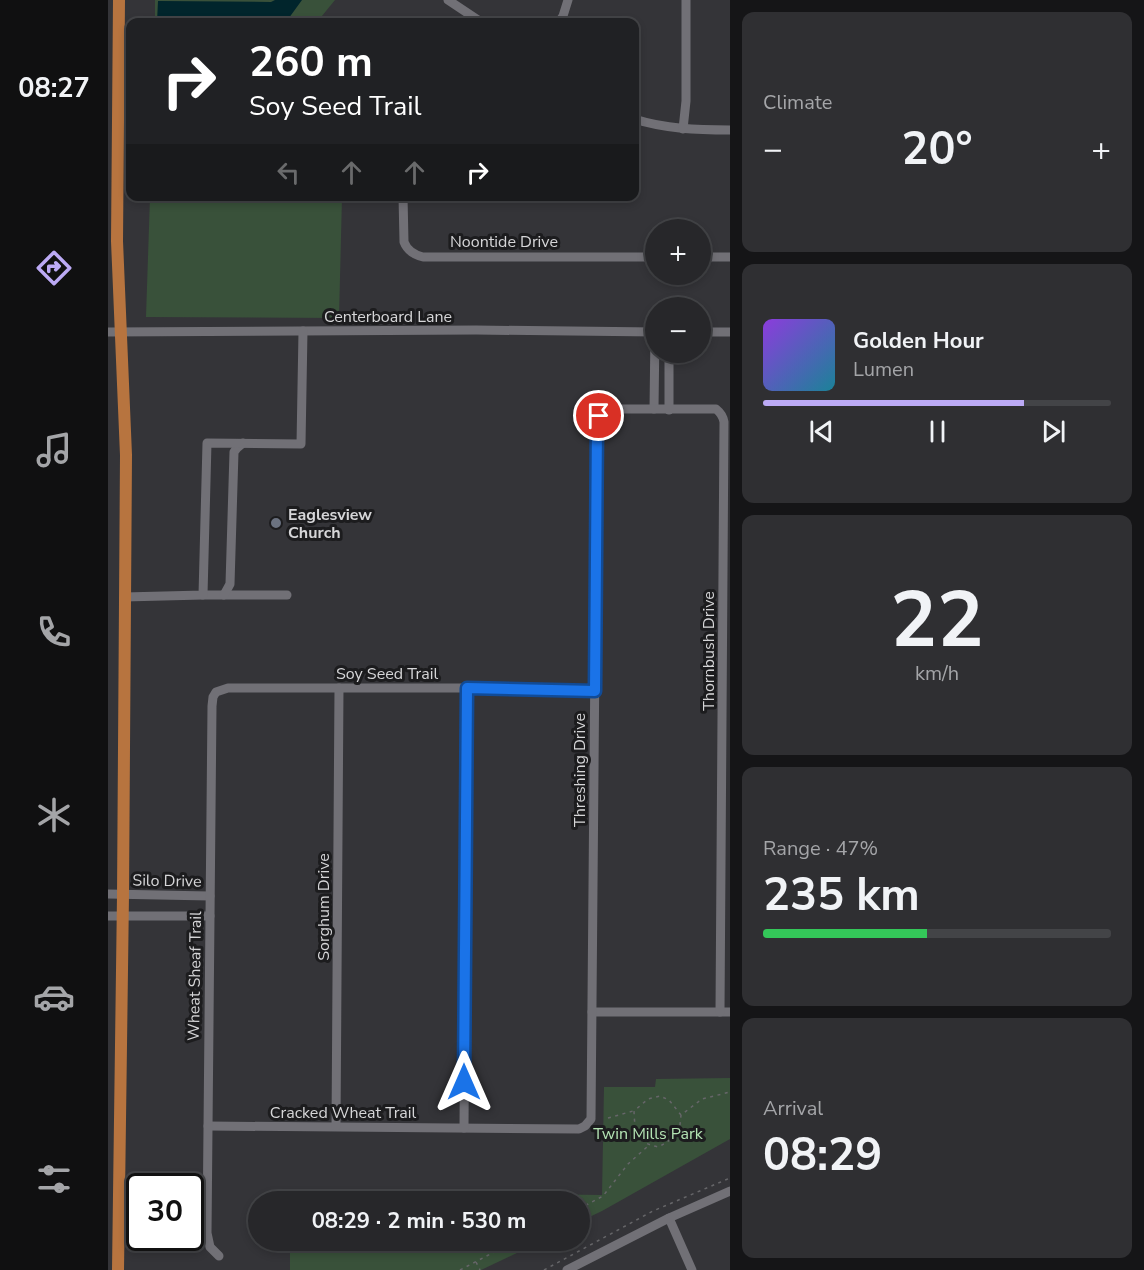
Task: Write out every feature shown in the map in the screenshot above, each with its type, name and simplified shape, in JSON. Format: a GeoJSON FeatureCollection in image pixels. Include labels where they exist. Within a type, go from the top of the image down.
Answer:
{"type":"FeatureCollection","features":[{"type":"Feature","properties":{"kind":"main road"},"geometry":{"type":"LineString","coordinates":[[118,1270],[126,455],[114,332],[119,0]]}},
{"type":"Feature","properties":{"kind":"street"},"geometry":{"type":"LineString","coordinates":[[448,0],[472,18]]}},
{"type":"Feature","properties":{"kind":"street"},"geometry":{"type":"LineString","coordinates":[[561,18],[566,9],[567,0]]}},
{"type":"Feature","properties":{"kind":"street"},"geometry":{"type":"LineString","coordinates":[[683,129],[686,101],[686,0]]}},
{"type":"Feature","properties":{"kind":"street"},"geometry":{"type":"LineString","coordinates":[[639,120],[683,129],[730,130]]}},
{"type":"Feature","properties":{"kind":"street","name":"Noontide Drive"},"geometry":{"type":"LineString","coordinates":[[403,201],[405,247],[423,257],[645,257]]}},
{"type":"Feature","properties":{"kind":"street"},"geometry":{"type":"LineString","coordinates":[[711,257],[730,257]]}},
{"type":"Feature","properties":{"kind":"street","name":"Centerboard Lane"},"geometry":{"type":"LineString","coordinates":[[114,332],[476,330],[645,332]]}},
{"type":"Feature","properties":{"kind":"street"},"geometry":{"type":"LineString","coordinates":[[203,595],[207,443],[301,444],[303,331]]}},
{"type":"Feature","properties":{"kind":"street"},"geometry":{"type":"LineString","coordinates":[[711,332],[730,332]]}},
{"type":"Feature","properties":{"kind":"street"},"geometry":{"type":"LineString","coordinates":[[654,409],[655,363]]}},
{"type":"Feature","properties":{"kind":"street"},"geometry":{"type":"LineString","coordinates":[[669,363],[669,410]]}},
{"type":"Feature","properties":{"kind":"street","name":"Thornbush Drive"},"geometry":{"type":"LineString","coordinates":[[602,412],[616,409],[716,410],[723,417],[725,1012]]}},
{"type":"Feature","properties":{"kind":"street","name":"Threshing Drive"},"geometry":{"type":"LineString","coordinates":[[585,1126],[591,1119],[597,423],[602,412]]}},
{"type":"Feature","properties":{"kind":"street"},"geometry":{"type":"LineString","coordinates":[[224,595],[230,584],[234,453],[243,443]]}},
{"type":"Feature","properties":{"kind":"street"},"geometry":{"type":"LineString","coordinates":[[124,597],[287,595]]}},
{"type":"Feature","properties":{"kind":"street","name":"Soy Seed Trail"},"geometry":{"type":"LineString","coordinates":[[216,692],[228,688],[467,688],[595,691]]}},
{"type":"Feature","properties":{"kind":"street","name":"Sorghum Drive"},"geometry":{"type":"LineString","coordinates":[[336,1126],[339,688]]}},
{"type":"Feature","properties":{"kind":"street"},"geometry":{"type":"LineString","coordinates":[[464,1128],[467,688]]}},
{"type":"Feature","properties":{"kind":"street","name":"Wheat Sheaf Trail"},"geometry":{"type":"LineString","coordinates":[[216,692],[212,706],[207,1233],[210,1247],[219,1256]]}},
{"type":"Feature","properties":{"kind":"street","name":"Silo Drive"},"geometry":{"type":"LineString","coordinates":[[108,894],[210,896]]}},
{"type":"Feature","properties":{"kind":"street"},"geometry":{"type":"LineString","coordinates":[[108,916],[210,916]]}},
{"type":"Feature","properties":{"kind":"street"},"geometry":{"type":"LineString","coordinates":[[592,1012],[725,1012]]}},
{"type":"Feature","properties":{"kind":"street","name":"Cracked Wheat Trail"},"geometry":{"type":"LineString","coordinates":[[208,1126],[579,1129],[585,1126]]}},
{"type":"Feature","properties":{"kind":"street"},"geometry":{"type":"LineString","coordinates":[[567,1270],[669,1218],[730,1191]]}},
{"type":"Feature","properties":{"kind":"street"},"geometry":{"type":"LineString","coordinates":[[669,1218],[692,1270]]}},
{"type":"Feature","properties":{"kind":"path"},"geometry":{"type":"LineString","coordinates":[[681,1115],[702,1099],[730,1092]]}},
{"type":"Feature","properties":{"kind":"path"},"geometry":{"type":"LineString","coordinates":[[608,1118],[633,1111],[648,1099],[660,1096],[669,1100],[681,1115],[679,1134],[659,1147],[649,1146],[635,1132],[633,1111]]}},
{"type":"Feature","properties":{"kind":"path"},"geometry":{"type":"LineString","coordinates":[[590,1204],[603,1197],[627,1164],[649,1146]]}},
{"type":"Feature","properties":{"kind":"path"},"geometry":{"type":"LineString","coordinates":[[544,1270],[653,1211],[730,1178]]}},
{"type":"Feature","properties":{"kind":"path"},"geometry":{"type":"LineString","coordinates":[[460,1270],[496,1251]]}},
{"type":"Feature","properties":{"kind":"path"},"geometry":{"type":"LineString","coordinates":[[475,1262],[480,1270]]}},
{"type":"Feature","properties":{"kind":"green space"},"geometry":{"type":"Polygon","coordinates":[[[155,0],[335,0],[320,18],[155,18],[155,0]]]}},
{"type":"Feature","properties":{"kind":"green space"},"geometry":{"type":"Polygon","coordinates":[[[150,201],[342,201],[339,318],[146,317],[150,201]]]}},
{"type":"Feature","properties":{"kind":"green space","name":"Twin Mills Park"},"geometry":{"type":"Polygon","coordinates":[[[730,1078],[730,1139],[590,1217],[590,1195],[602,1195],[604,1087],[655,1087],[656,1079],[730,1078]]]}},
{"type":"Feature","properties":{"kind":"green space"},"geometry":{"type":"Polygon","coordinates":[[[290,1251],[521,1251],[481,1270],[290,1270],[290,1251]]]}},
{"type":"Feature","properties":{"kind":"water"},"geometry":{"type":"Polygon","coordinates":[[[302,0],[289,18],[157,18],[158,1],[302,0]]]}},
{"type":"Feature","properties":{"kind":"place","name":"Eaglesview Church"},"geometry":{"type":"Point","coordinates":[276,523]}},
{"type":"Feature","properties":{"kind":"route"},"geometry":{"type":"LineString","coordinates":[[464,1082],[467,688],[595,691],[597,423],[599,416]]}}]}
